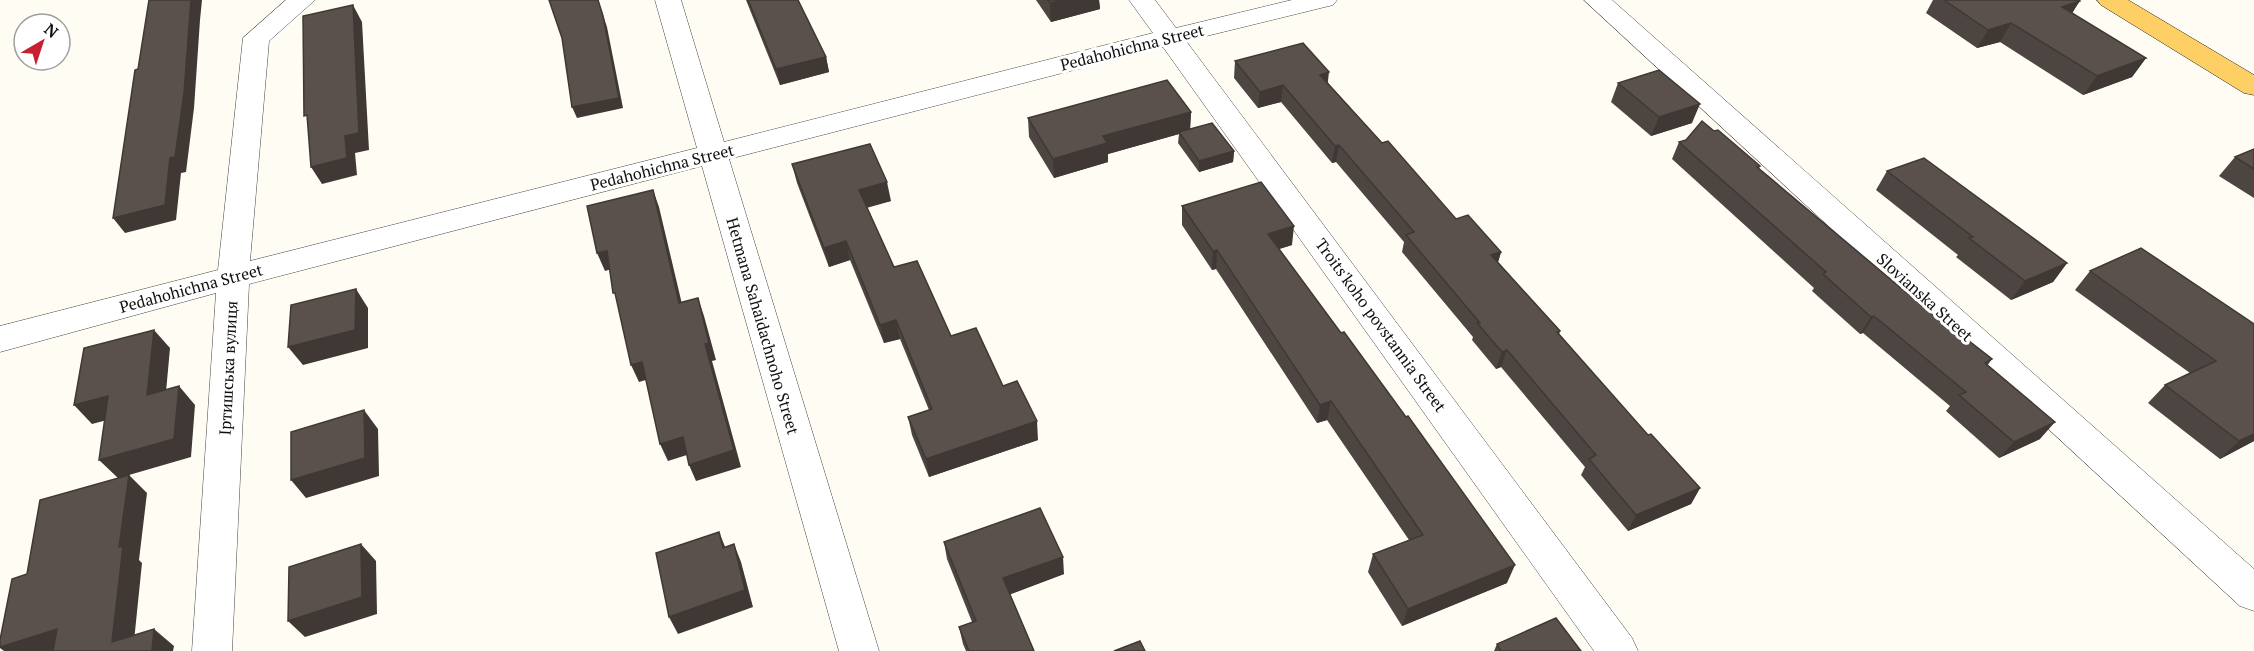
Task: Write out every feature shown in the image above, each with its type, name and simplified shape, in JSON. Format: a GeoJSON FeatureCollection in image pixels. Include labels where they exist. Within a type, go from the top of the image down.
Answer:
{"type":"FeatureCollection","features":[{"type":"Feature","properties":{"kind":"main road"},"geometry":{"type":"LineString","coordinates":[[2110,0],[2254,87]]}},
{"type":"Feature","properties":{"kind":"street","name":"Іртишська вулиця"},"geometry":{"type":"LineString","coordinates":[[212,651],[233,277],[256,38],[302,0]]}},
{"type":"Feature","properties":{"kind":"street","name":"Hetmana Sahaidachnoho Street"},"geometry":{"type":"LineString","coordinates":[[668,0],[859,651]]}},
{"type":"Feature","properties":{"kind":"street","name":"Troits'koho povstannia Street"},"geometry":{"type":"LineString","coordinates":[[1142,0],[1618,651]]}},
{"type":"Feature","properties":{"kind":"street","name":"Pedahohichna Street"},"geometry":{"type":"LineString","coordinates":[[0,339],[712,154],[1324,0]]}},
{"type":"Feature","properties":{"kind":"street","name":"Slovianska Street"},"geometry":{"type":"LineString","coordinates":[[1597,0],[2254,594]]}},
{"type":"Feature","properties":{"kind":"building"},"geometry":{"type":"Polygon","coordinates":[[[149,0],[191,0],[184,93],[175,157],[170,158],[165,205],[113,218],[135,70],[138,69],[149,0]]]}},
{"type":"Feature","properties":{"kind":"building"},"geometry":{"type":"Polygon","coordinates":[[[549,0],[598,0],[619,98],[572,107],[562,38],[549,0]]]}},
{"type":"Feature","properties":{"kind":"building"},"geometry":{"type":"Polygon","coordinates":[[[748,0],[798,0],[826,57],[776,69],[748,0]]]}},
{"type":"Feature","properties":{"kind":"building"},"geometry":{"type":"Polygon","coordinates":[[[1944,0],[2079,0],[2062,7],[2146,58],[2097,76],[2011,23],[1988,30],[1944,0]]]}},
{"type":"Feature","properties":{"kind":"building"},"geometry":{"type":"Polygon","coordinates":[[[353,5],[359,133],[345,136],[347,158],[311,167],[307,115],[304,116],[303,16],[353,5]]]}},
{"type":"Feature","properties":{"kind":"building"},"geometry":{"type":"Polygon","coordinates":[[[1303,43],[1329,72],[1320,75],[1382,143],[1388,141],[1456,219],[1468,215],[1501,252],[1491,255],[1560,331],[1557,332],[1648,435],[1651,434],[1700,488],[1636,515],[1589,459],[1596,455],[1507,350],[1502,352],[1477,323],[1480,323],[1406,235],[1414,232],[1339,145],[1335,146],[1283,85],[1260,92],[1235,61],[1303,43]]]}},
{"type":"Feature","properties":{"kind":"building"},"geometry":{"type":"Polygon","coordinates":[[[1659,70],[1700,104],[1659,117],[1618,83],[1659,70]]]}},
{"type":"Feature","properties":{"kind":"building"},"geometry":{"type":"Polygon","coordinates":[[[1167,80],[1191,112],[1103,136],[1107,143],[1053,159],[1028,118],[1167,80]]]}},
{"type":"Feature","properties":{"kind":"building"},"geometry":{"type":"Polygon","coordinates":[[[1702,121],[1714,131],[1718,130],[1760,166],[1757,167],[1945,325],[1947,324],[1992,359],[1985,363],[2055,422],[2014,442],[1959,395],[1966,392],[1874,316],[1871,317],[1823,274],[1826,272],[1679,142],[1686,140],[1702,121]]]}},
{"type":"Feature","properties":{"kind":"building"},"geometry":{"type":"Polygon","coordinates":[[[1212,123],[1234,151],[1199,161],[1179,132],[1212,123]]]}},
{"type":"Feature","properties":{"kind":"building"},"geometry":{"type":"Polygon","coordinates":[[[870,144],[887,182],[859,190],[894,267],[917,261],[951,336],[976,328],[1003,386],[1017,381],[1037,421],[926,459],[908,417],[932,409],[896,320],[880,325],[846,241],[824,248],[792,164],[870,144]]]}},
{"type":"Feature","properties":{"kind":"building"},"geometry":{"type":"Polygon","coordinates":[[[2254,149],[2254,169],[2235,157],[2254,149]]]}},
{"type":"Feature","properties":{"kind":"building"},"geometry":{"type":"Polygon","coordinates":[[[1924,158],[2067,263],[2025,281],[1969,238],[1973,237],[1887,171],[1924,158]]]}},
{"type":"Feature","properties":{"kind":"building"},"geometry":{"type":"Polygon","coordinates":[[[1261,182],[1294,226],[1268,234],[1341,333],[1344,332],[1406,417],[1408,416],[1515,565],[1408,609],[1373,554],[1423,535],[1331,401],[1320,405],[1217,250],[1213,251],[1182,206],[1261,182]]]}},
{"type":"Feature","properties":{"kind":"building"},"geometry":{"type":"Polygon","coordinates":[[[653,190],[679,303],[698,298],[709,343],[705,344],[734,450],[689,465],[683,437],[660,444],[642,362],[631,365],[615,293],[613,293],[607,251],[597,253],[587,206],[653,190]]]}},
{"type":"Feature","properties":{"kind":"building"},"geometry":{"type":"Polygon","coordinates":[[[2141,248],[2254,324],[2254,434],[2239,441],[2165,385],[2216,361],[2090,271],[2141,248]]]}},
{"type":"Feature","properties":{"kind":"building"},"geometry":{"type":"Polygon","coordinates":[[[356,289],[355,330],[288,347],[291,305],[356,289]]]}},
{"type":"Feature","properties":{"kind":"building"},"geometry":{"type":"Polygon","coordinates":[[[154,330],[147,395],[179,386],[174,439],[99,460],[108,396],[74,405],[84,348],[154,330]]]}},
{"type":"Feature","properties":{"kind":"building"},"geometry":{"type":"Polygon","coordinates":[[[364,410],[365,458],[291,480],[291,432],[364,410]]]}},
{"type":"Feature","properties":{"kind":"building"},"geometry":{"type":"Polygon","coordinates":[[[129,475],[119,547],[123,546],[112,642],[154,629],[152,651],[53,651],[57,629],[0,647],[12,579],[27,574],[40,500],[129,475]]]}},
{"type":"Feature","properties":{"kind":"building"},"geometry":{"type":"Polygon","coordinates":[[[1040,508],[1063,557],[1003,578],[1034,651],[969,651],[959,627],[976,621],[944,542],[1040,508]]]}},
{"type":"Feature","properties":{"kind":"building"},"geometry":{"type":"Polygon","coordinates":[[[719,532],[723,548],[734,544],[745,590],[669,617],[656,553],[719,532]]]}},
{"type":"Feature","properties":{"kind":"building"},"geometry":{"type":"Polygon","coordinates":[[[361,544],[362,597],[288,621],[289,567],[361,544]]]}},
{"type":"Feature","properties":{"kind":"building"},"geometry":{"type":"Polygon","coordinates":[[[1556,618],[1581,651],[1501,651],[1497,644],[1556,618]]]}},
{"type":"Feature","properties":{"kind":"building"},"geometry":{"type":"Polygon","coordinates":[[[1140,641],[1145,651],[1114,651],[1140,641]]]}}]}
